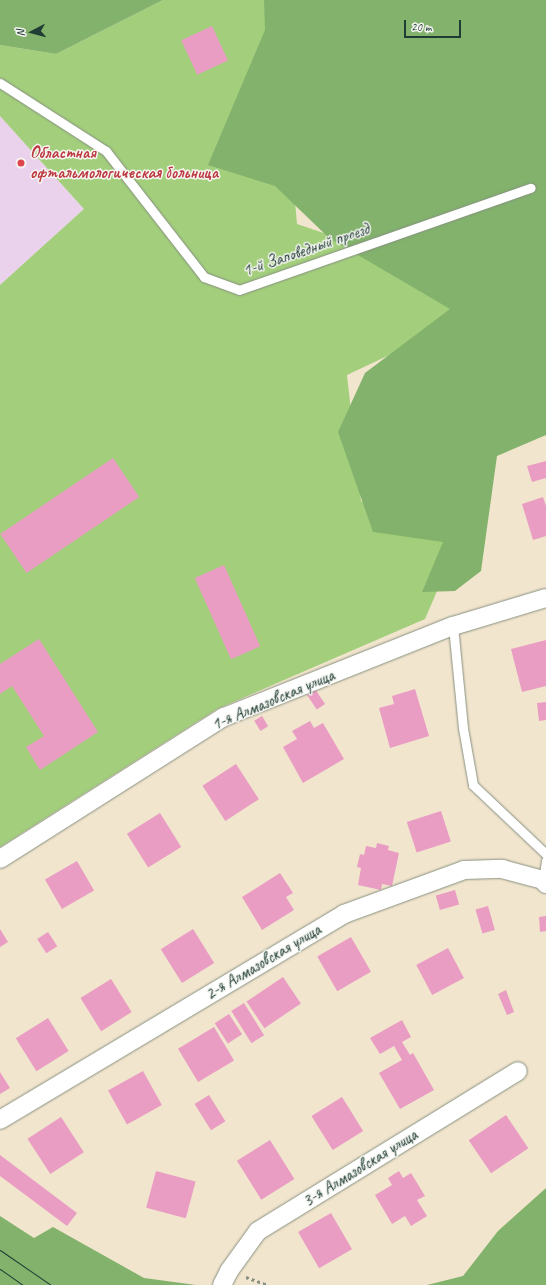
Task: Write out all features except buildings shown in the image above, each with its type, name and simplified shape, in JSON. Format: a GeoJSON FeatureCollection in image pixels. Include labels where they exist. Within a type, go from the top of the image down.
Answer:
{"type":"FeatureCollection","features":[{"type":"Feature","properties":{"kind":"street","name":"1-я Алмазовская улица"},"geometry":{"type":"LineString","coordinates":[[0,859],[224,717],[453,626],[546,598]]}},
{"type":"Feature","properties":{"kind":"street","name":"2-я Алмазовская улица"},"geometry":{"type":"LineString","coordinates":[[0,1120],[344,914],[464,870],[502,869],[545,882]]}},
{"type":"Feature","properties":{"kind":"street","name":"3-я Алмазовская улица"},"geometry":{"type":"LineString","coordinates":[[222,1285],[229,1271],[258,1231],[518,1071]]}},
{"type":"Feature","properties":{"kind":"lane","name":"1-й Заповедный проезд"},"geometry":{"type":"LineString","coordinates":[[0,83],[106,151],[204,277],[239,290],[531,188]]}},
{"type":"Feature","properties":{"kind":"lane"},"geometry":{"type":"LineString","coordinates":[[453,626],[463,728],[473,785],[546,854]]}},
{"type":"Feature","properties":{"kind":"lane"},"geometry":{"type":"LineString","coordinates":[[545,882],[546,860]]}},
{"type":"Feature","properties":{"kind":"shaded area","name":"Областная офтальмологическая больница"},"geometry":{"type":"Polygon","coordinates":[[[0,116],[84,209],[0,285],[0,116]]]}},
{"type":"Feature","properties":{"kind":"green space"},"geometry":{"type":"Polygon","coordinates":[[[0,0],[163,0],[56,54],[0,45],[0,0]]]}},
{"type":"Feature","properties":{"kind":"green space"},"geometry":{"type":"Polygon","coordinates":[[[163,0],[270,0],[290,145],[297,224],[395,257],[546,247],[400,350],[347,375],[361,501],[419,530],[459,540],[425,619],[217,709],[0,847],[0,285],[84,209],[0,116],[0,45],[56,54],[163,0]]]}},
{"type":"Feature","properties":{"kind":"green space"},"geometry":{"type":"Polygon","coordinates":[[[264,0],[546,0],[546,435],[497,456],[481,571],[455,591],[422,592],[443,542],[373,532],[338,432],[365,373],[450,309],[329,238],[275,186],[208,165],[265,30],[264,0]]]}},
{"type":"Feature","properties":{"kind":"green space"},"geometry":{"type":"Polygon","coordinates":[[[546,1188],[546,1285],[427,1285],[463,1276],[498,1231],[546,1188]]]}},
{"type":"Feature","properties":{"kind":"green space"},"geometry":{"type":"Polygon","coordinates":[[[0,1216],[34,1238],[53,1227],[144,1278],[196,1285],[0,1285],[0,1216]]]}},
{"type":"Feature","properties":{"kind":"tram line"},"geometry":{"type":"LineString","coordinates":[[0,1250],[51,1285]]}},
{"type":"Feature","properties":{"kind":"tram line"},"geometry":{"type":"LineString","coordinates":[[0,1269],[23,1285]]}},
{"type":"Feature","properties":{"kind":"place","name":"Областная офтальмологическая больница"},"geometry":{"type":"Point","coordinates":[21,163]}}]}
